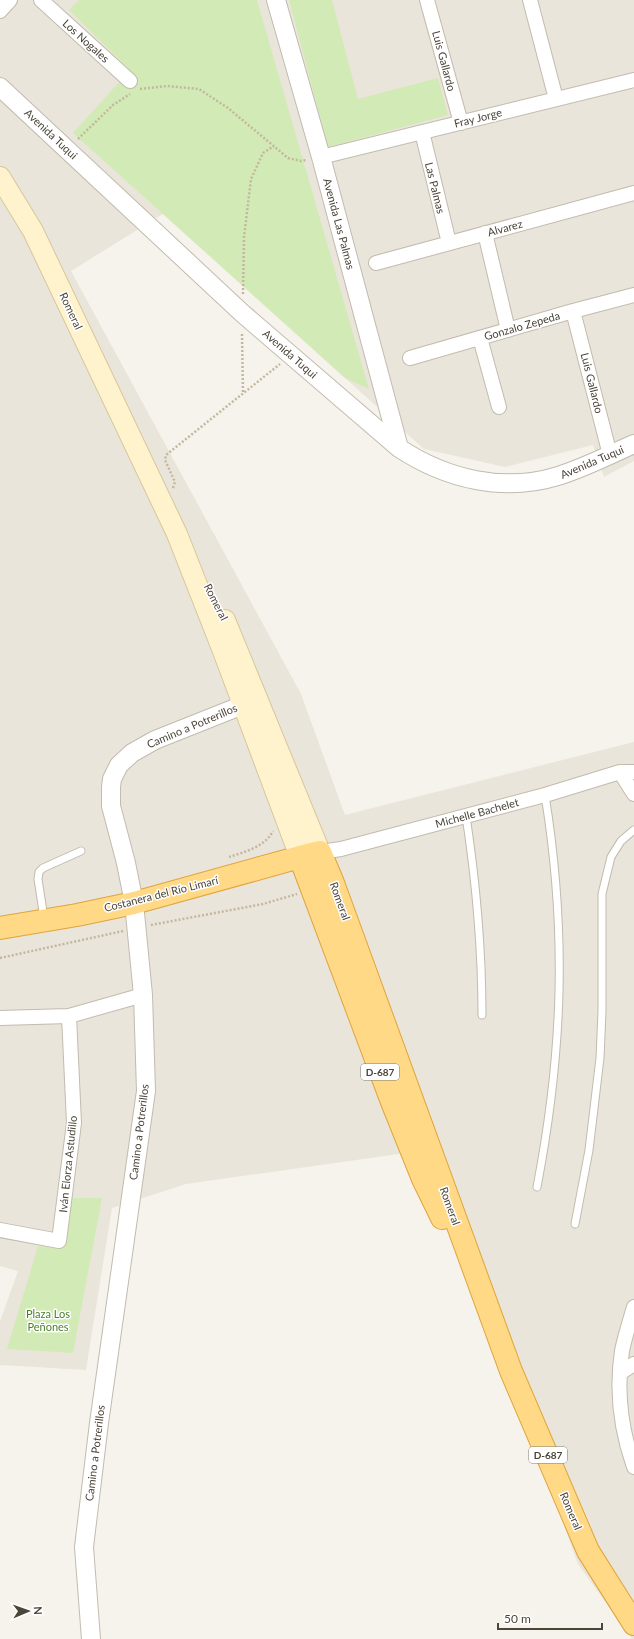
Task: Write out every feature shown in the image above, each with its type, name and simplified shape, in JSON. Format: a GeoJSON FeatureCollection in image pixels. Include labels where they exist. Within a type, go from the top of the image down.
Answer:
{"type":"FeatureCollection","features":[{"type":"Feature","properties":{"kind":"highway","name":"Romeral"},"geometry":{"type":"LineString","coordinates":[[310,854],[313,890],[389,1095],[423,1179],[439,1213],[477,1279]]}},
{"type":"Feature","properties":{"kind":"highway","name":"Romeral"},"geometry":{"type":"LineString","coordinates":[[310,854],[333,883],[512,1371],[588,1550],[634,1624]]}},
{"type":"Feature","properties":{"kind":"highway","name":"Costanera del Río Limarí"},"geometry":{"type":"LineString","coordinates":[[0,928],[134,903],[310,854]]}},
{"type":"Feature","properties":{"kind":"main road","name":"Romeral"},"geometry":{"type":"LineString","coordinates":[[0,177],[33,230],[161,500],[178,534],[216,600],[242,658],[310,854]]}},
{"type":"Feature","properties":{"kind":"main road","name":"Romeral"},"geometry":{"type":"LineString","coordinates":[[178,534],[243,705],[310,854]]}},
{"type":"Feature","properties":{"kind":"street"},"geometry":{"type":"LineString","coordinates":[[0,11],[10,0]]}},
{"type":"Feature","properties":{"kind":"street","name":"Los Nogales"},"geometry":{"type":"LineString","coordinates":[[41,0],[134,88]]}},
{"type":"Feature","properties":{"kind":"street","name":"Avenida Las Palmas"},"geometry":{"type":"LineString","coordinates":[[276,0],[321,157],[399,448]]}},
{"type":"Feature","properties":{"kind":"street","name":"Luis Gallardo"},"geometry":{"type":"LineString","coordinates":[[427,0],[460,123]]}},
{"type":"Feature","properties":{"kind":"street"},"geometry":{"type":"LineString","coordinates":[[530,0],[556,99]]}},
{"type":"Feature","properties":{"kind":"street","name":"Fray Jorge"},"geometry":{"type":"LineString","coordinates":[[321,157],[634,80]]}},
{"type":"Feature","properties":{"kind":"street","name":"Avenida Tuqui"},"geometry":{"type":"LineString","coordinates":[[0,87],[242,313],[399,448],[414,458],[449,474],[473,480],[504,483],[535,481],[557,476],[634,444]]}},
{"type":"Feature","properties":{"kind":"street","name":"Las Palmas"},"geometry":{"type":"LineString","coordinates":[[422,132],[449,243]]}},
{"type":"Feature","properties":{"kind":"street","name":"Alvarez"},"geometry":{"type":"LineString","coordinates":[[376,263],[634,193]]}},
{"type":"Feature","properties":{"kind":"street"},"geometry":{"type":"LineString","coordinates":[[485,234],[508,330]]}},
{"type":"Feature","properties":{"kind":"street","name":"Gonzalo Zepeda"},"geometry":{"type":"LineString","coordinates":[[410,358],[634,295]]}},
{"type":"Feature","properties":{"kind":"street","name":"Luis Gallardo"},"geometry":{"type":"LineString","coordinates":[[574,311],[610,455]]}},
{"type":"Feature","properties":{"kind":"street"},"geometry":{"type":"LineString","coordinates":[[480,338],[499,407]]}},
{"type":"Feature","properties":{"kind":"street","name":"Camino a Potrerillos"},"geometry":{"type":"LineString","coordinates":[[91,1639],[84,1547],[99,1423],[146,1091],[143,995],[134,903],[126,863],[111,806],[110,787],[115,772],[125,759],[154,740],[243,705]]}},
{"type":"Feature","properties":{"kind":"street"},"geometry":{"type":"LineString","coordinates":[[627,772],[634,794]]}},
{"type":"Feature","properties":{"kind":"street","name":"Michelle Bachelet"},"geometry":{"type":"LineString","coordinates":[[310,854],[341,849],[627,772]]}},
{"type":"Feature","properties":{"kind":"street"},"geometry":{"type":"LineString","coordinates":[[0,1018],[69,1016],[143,995]]}},
{"type":"Feature","properties":{"kind":"street","name":"Iván Elorza Astudillo"},"geometry":{"type":"LineString","coordinates":[[0,1230],[59,1241],[74,1123],[69,1016]]}},
{"type":"Feature","properties":{"kind":"street"},"geometry":{"type":"LineString","coordinates":[[634,1307],[622,1350],[620,1373],[621,1413],[624,1433],[634,1467]]}},
{"type":"Feature","properties":{"kind":"street"},"geometry":{"type":"LineString","coordinates":[[620,1373],[634,1364]]}},
{"type":"Feature","properties":{"kind":"lane"},"geometry":{"type":"LineString","coordinates":[[537,1187],[552,1098],[560,1007],[559,917],[552,842],[545,795]]}},
{"type":"Feature","properties":{"kind":"lane"},"geometry":{"type":"LineString","coordinates":[[466,816],[478,902],[482,980],[482,1015]]}},
{"type":"Feature","properties":{"kind":"lane"},"geometry":{"type":"LineString","coordinates":[[574,1224],[589,1150],[600,1058],[602,1011],[602,894],[610,857],[621,841],[634,830]]}},
{"type":"Feature","properties":{"kind":"lane"},"geometry":{"type":"LineString","coordinates":[[44,920],[38,879],[39,872],[43,868],[80,851]]}},
{"type":"Feature","properties":{"kind":"path"},"geometry":{"type":"LineString","coordinates":[[68,149],[113,105],[134,88],[167,86],[199,89],[228,108],[288,158],[301,161],[321,157]]}},
{"type":"Feature","properties":{"kind":"path"},"geometry":{"type":"LineString","coordinates":[[243,394],[242,313],[244,236],[251,179],[263,153],[274,146]]}},
{"type":"Feature","properties":{"kind":"path"},"geometry":{"type":"LineString","coordinates":[[161,500],[175,485],[175,482],[164,460],[166,455],[292,355]]}},
{"type":"Feature","properties":{"kind":"path"},"geometry":{"type":"LineString","coordinates":[[228,857],[262,844],[270,838],[274,825]]}},
{"type":"Feature","properties":{"kind":"path"},"geometry":{"type":"LineString","coordinates":[[0,958],[136,928],[262,904],[313,890]]}},
{"type":"Feature","properties":{"kind":"shaded area"},"geometry":{"type":"Polygon","coordinates":[[[0,0],[634,0],[634,461],[604,477],[593,445],[505,467],[424,449],[163,214],[71,271],[301,694],[345,815],[634,742],[634,1639],[632,1639],[578,1564],[427,1150],[186,1184],[112,1208],[86,1370],[0,1365],[0,1321],[18,1271],[0,1266],[0,0]]]}},
{"type":"Feature","properties":{"kind":"green space"},"geometry":{"type":"Polygon","coordinates":[[[79,0],[257,0],[369,389],[345,378],[73,133],[130,70],[69,10],[79,0]]]}},
{"type":"Feature","properties":{"kind":"green space"},"geometry":{"type":"Polygon","coordinates":[[[289,0],[332,0],[358,99],[438,78],[448,115],[328,147],[289,0]]]}},
{"type":"Feature","properties":{"kind":"green space","name":"Plaza Los Peñones"},"geometry":{"type":"Polygon","coordinates":[[[70,1198],[102,1198],[73,1353],[7,1349],[38,1246],[61,1248],[70,1198]]]}}]}
